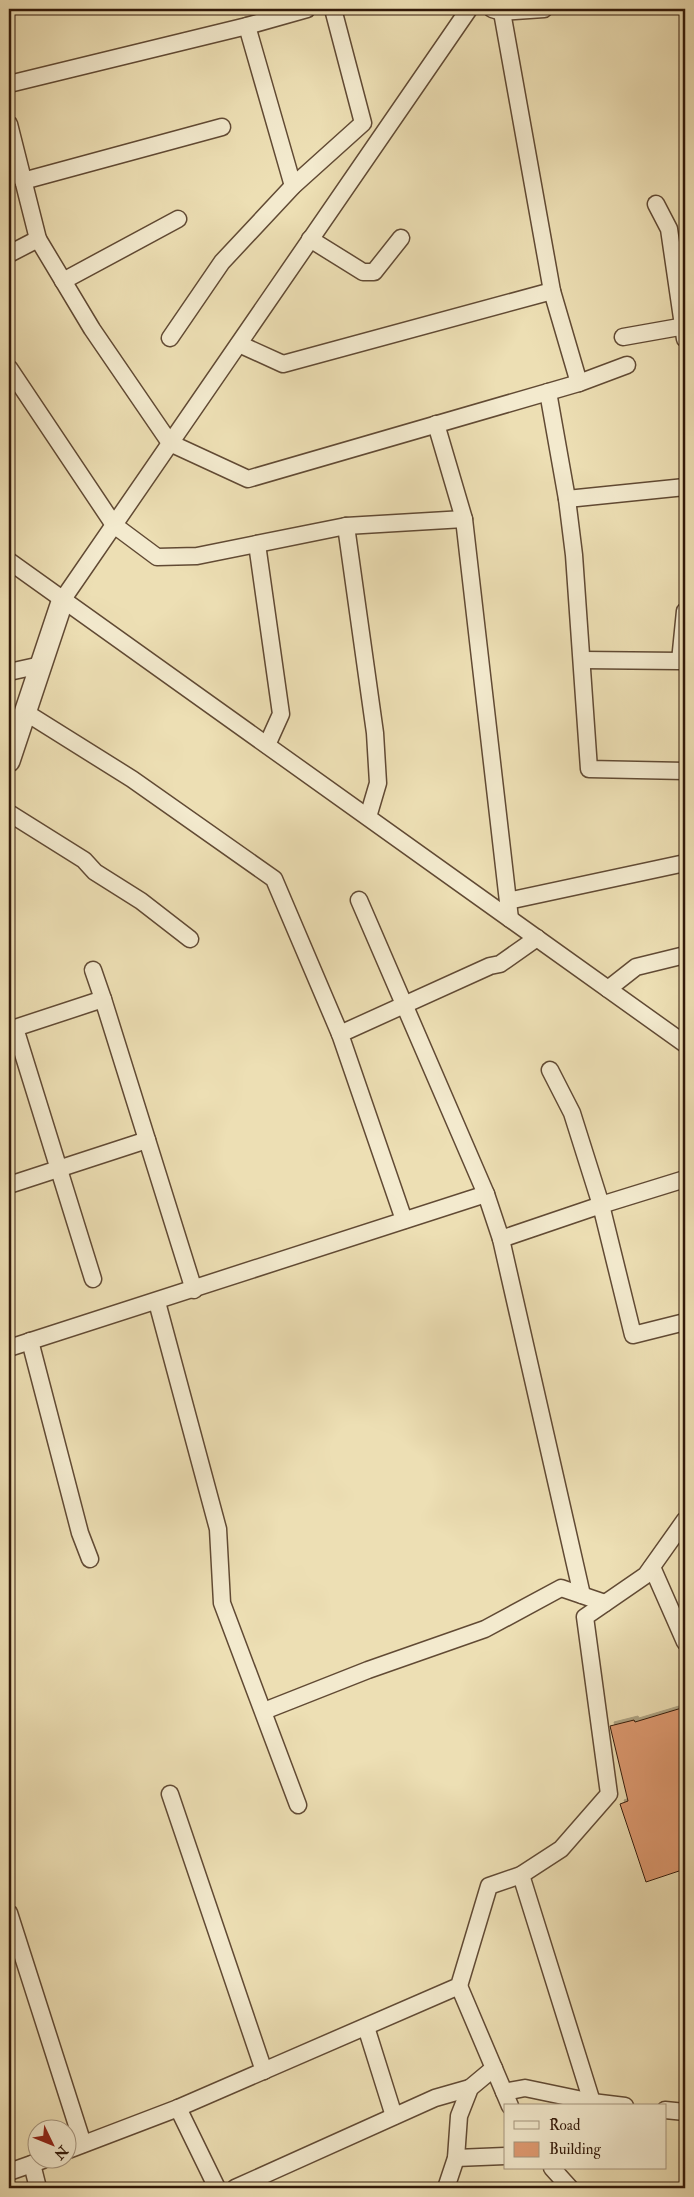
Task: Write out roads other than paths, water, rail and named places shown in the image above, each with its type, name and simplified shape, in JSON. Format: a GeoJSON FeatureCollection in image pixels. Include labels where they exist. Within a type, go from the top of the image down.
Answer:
{"type":"FeatureCollection","features":[{"type":"Feature","properties":{"kind":"street"},"geometry":{"type":"LineString","coordinates":[[9,84],[247,26],[307,9]]}},
{"type":"Feature","properties":{"kind":"street"},"geometry":{"type":"LineString","coordinates":[[170,338],[222,262],[293,186],[363,122],[332,9]]}},
{"type":"Feature","properties":{"kind":"street"},"geometry":{"type":"LineString","coordinates":[[9,761],[63,599],[469,9]]}},
{"type":"Feature","properties":{"kind":"street"},"geometry":{"type":"LineString","coordinates":[[544,9],[497,10],[552,291],[578,383]]}},
{"type":"Feature","properties":{"kind":"street"},"geometry":{"type":"LineString","coordinates":[[247,26],[293,186]]}},
{"type":"Feature","properties":{"kind":"street"},"geometry":{"type":"LineString","coordinates":[[23,181],[222,127]]}},
{"type":"Feature","properties":{"kind":"street"},"geometry":{"type":"LineString","coordinates":[[10,130],[38,239],[92,329],[170,443],[248,480],[578,383],[627,365]]}},
{"type":"Feature","properties":{"kind":"street"},"geometry":{"type":"LineString","coordinates":[[622,337],[685,331],[669,229],[656,204]]}},
{"type":"Feature","properties":{"kind":"street"},"geometry":{"type":"LineString","coordinates":[[63,281],[178,219]]}},
{"type":"Feature","properties":{"kind":"street"},"geometry":{"type":"LineString","coordinates":[[310,239],[363,272],[374,272],[401,238]]}},
{"type":"Feature","properties":{"kind":"street"},"geometry":{"type":"LineString","coordinates":[[9,254],[38,239]]}},
{"type":"Feature","properties":{"kind":"street"},"geometry":{"type":"LineString","coordinates":[[238,344],[283,364],[552,291]]}},
{"type":"Feature","properties":{"kind":"street"},"geometry":{"type":"LineString","coordinates":[[9,368],[114,525],[157,557],[197,556],[346,526],[464,519]]}},
{"type":"Feature","properties":{"kind":"street"},"geometry":{"type":"LineString","coordinates":[[548,392],[568,499],[589,769],[685,771]]}},
{"type":"Feature","properties":{"kind":"street"},"geometry":{"type":"LineString","coordinates":[[436,424],[464,519],[510,919]]}},
{"type":"Feature","properties":{"kind":"street"},"geometry":{"type":"LineString","coordinates":[[568,499],[685,487]]}},
{"type":"Feature","properties":{"kind":"street"},"geometry":{"type":"LineString","coordinates":[[346,526],[376,733],[378,783],[368,817]]}},
{"type":"Feature","properties":{"kind":"street"},"geometry":{"type":"LineString","coordinates":[[257,544],[281,714],[267,745]]}},
{"type":"Feature","properties":{"kind":"street"},"geometry":{"type":"LineString","coordinates":[[9,561],[685,1044]]}},
{"type":"Feature","properties":{"kind":"street"},"geometry":{"type":"LineString","coordinates":[[582,660],[683,661],[685,610]]}},
{"type":"Feature","properties":{"kind":"street"},"geometry":{"type":"LineString","coordinates":[[9,672],[41,665]]}},
{"type":"Feature","properties":{"kind":"street"},"geometry":{"type":"LineString","coordinates":[[25,712],[132,779],[274,880],[340,1034],[404,1220]]}},
{"type":"Feature","properties":{"kind":"street"},"geometry":{"type":"LineString","coordinates":[[9,813],[84,860],[95,872],[141,901],[190,939]]}},
{"type":"Feature","properties":{"kind":"street"},"geometry":{"type":"LineString","coordinates":[[508,901],[685,863]]}},
{"type":"Feature","properties":{"kind":"street"},"geometry":{"type":"LineString","coordinates":[[359,900],[486,1194],[501,1239],[582,1596]]}},
{"type":"Feature","properties":{"kind":"street"},"geometry":{"type":"LineString","coordinates":[[340,1034],[406,1006],[490,966],[500,964],[537,938]]}},
{"type":"Feature","properties":{"kind":"street"},"geometry":{"type":"LineString","coordinates":[[608,989],[636,967],[685,955]]}},
{"type":"Feature","properties":{"kind":"street"},"geometry":{"type":"LineString","coordinates":[[93,970],[194,1290]]}},
{"type":"Feature","properties":{"kind":"street"},"geometry":{"type":"LineString","coordinates":[[93,1278],[60,1168],[14,1028],[103,999]]}},
{"type":"Feature","properties":{"kind":"street"},"geometry":{"type":"LineString","coordinates":[[550,1070],[572,1113],[601,1205],[633,1335],[685,1322]]}},
{"type":"Feature","properties":{"kind":"street"},"geometry":{"type":"LineString","coordinates":[[9,1186],[147,1140]]}},
{"type":"Feature","properties":{"kind":"street"},"geometry":{"type":"LineString","coordinates":[[501,1239],[685,1179]]}},
{"type":"Feature","properties":{"kind":"street"},"geometry":{"type":"LineString","coordinates":[[9,1348],[157,1302],[486,1194]]}},
{"type":"Feature","properties":{"kind":"street"},"geometry":{"type":"LineString","coordinates":[[157,1302],[218,1529],[222,1603],[298,1805]]}},
{"type":"Feature","properties":{"kind":"street"},"geometry":{"type":"LineString","coordinates":[[30,1341],[80,1534],[90,1559]]}},
{"type":"Feature","properties":{"kind":"street"},"geometry":{"type":"LineString","coordinates":[[608,2104],[525,2088],[507,2099],[459,1986],[489,1886],[521,1875],[561,1849],[609,1794],[584,1617],[646,1576],[685,1520]]}},
{"type":"Feature","properties":{"kind":"street"},"geometry":{"type":"LineString","coordinates":[[652,1567],[685,1642]]}},
{"type":"Feature","properties":{"kind":"street"},"geometry":{"type":"LineString","coordinates":[[264,1711],[368,1670],[485,1629],[561,1588],[606,1603]]}},
{"type":"Feature","properties":{"kind":"street"},"geometry":{"type":"LineString","coordinates":[[170,1794],[264,2071]]}},
{"type":"Feature","properties":{"kind":"street"},"geometry":{"type":"LineString","coordinates":[[521,1875],[592,2102]]}},
{"type":"Feature","properties":{"kind":"street"},"geometry":{"type":"LineString","coordinates":[[9,1912],[83,2144]]}},
{"type":"Feature","properties":{"kind":"street"},"geometry":{"type":"LineString","coordinates":[[78,2146],[178,2108],[459,1986]]}},
{"type":"Feature","properties":{"kind":"street"},"geometry":{"type":"LineString","coordinates":[[366,2027],[394,2116]]}},
{"type":"Feature","properties":{"kind":"street"},"geometry":{"type":"LineString","coordinates":[[235,2188],[435,2098],[470,2088],[494,2068]]}},
{"type":"Feature","properties":{"kind":"street"},"geometry":{"type":"LineString","coordinates":[[446,2188],[456,2158],[458,2116],[470,2088]]}},
{"type":"Feature","properties":{"kind":"street"},"geometry":{"type":"LineString","coordinates":[[178,2108],[217,2188]]}},
{"type":"Feature","properties":{"kind":"street"},"geometry":{"type":"LineString","coordinates":[[666,2110],[685,2112]]}},
{"type":"Feature","properties":{"kind":"street"},"geometry":{"type":"LineString","coordinates":[[456,2158],[504,2156]]}},
{"type":"Feature","properties":{"kind":"street"},"geometry":{"type":"LineString","coordinates":[[9,2172],[28,2165]]}},
{"type":"Feature","properties":{"kind":"street"},"geometry":{"type":"LineString","coordinates":[[37,2170],[38,2188]]}},
{"type":"Feature","properties":{"kind":"street"},"geometry":{"type":"LineString","coordinates":[[554,2170],[570,2188]]}}]}
